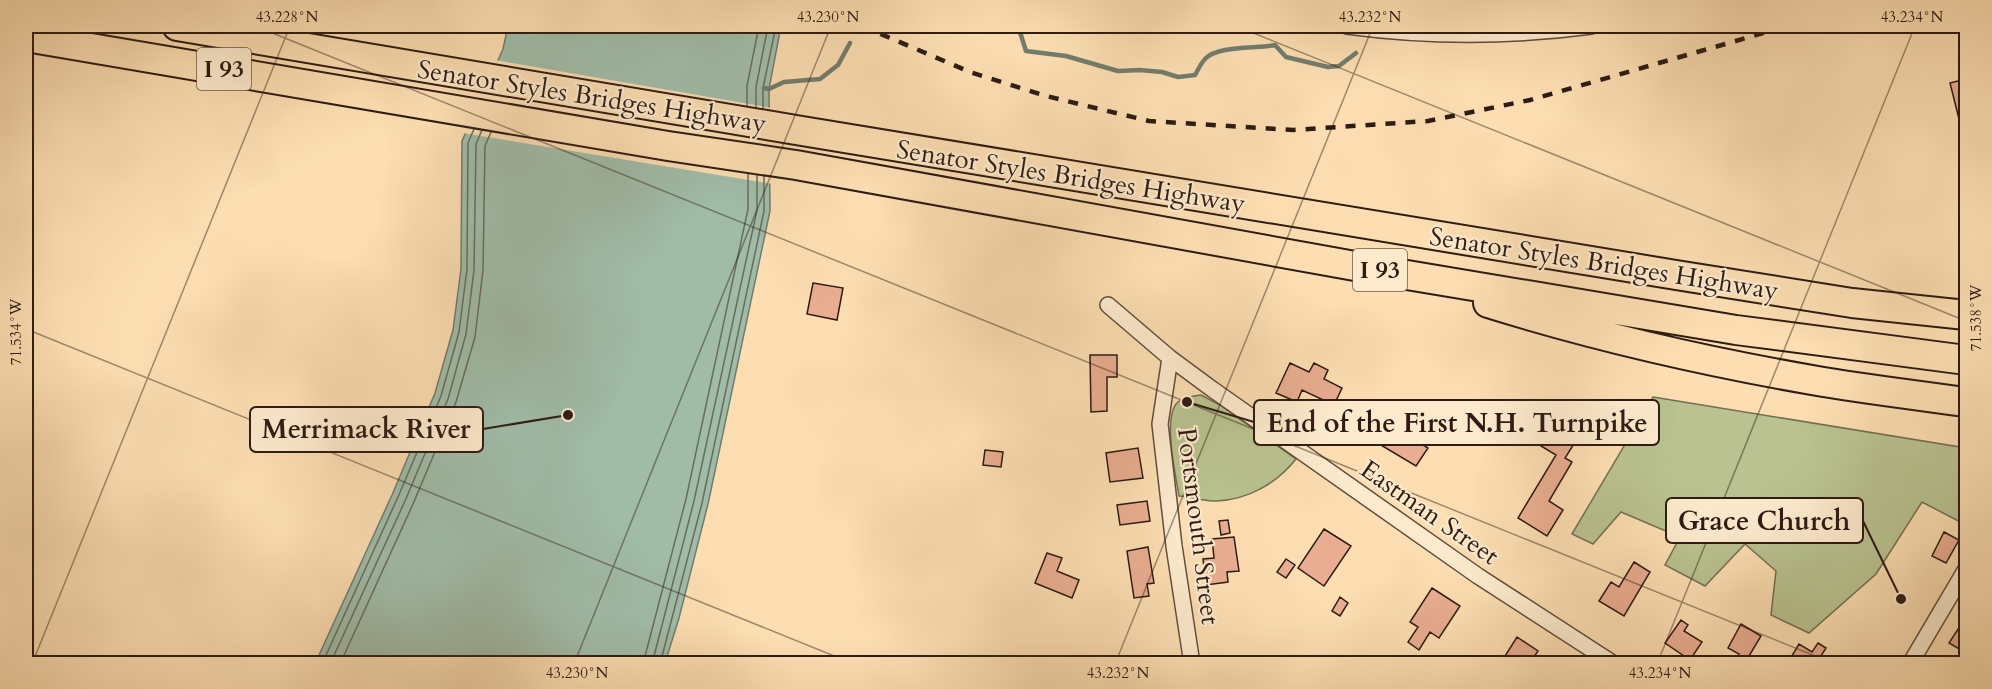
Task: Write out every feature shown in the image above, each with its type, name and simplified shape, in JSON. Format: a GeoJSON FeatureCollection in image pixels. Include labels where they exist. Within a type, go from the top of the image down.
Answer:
{"type":"FeatureCollection","features":[{"type":"Feature","properties":{"kind":"highway","name":"Senator Styles Bridges Highway"},"geometry":{"type":"LineString","coordinates":[[177,26],[1688,277],[1852,303],[1966,315]]}},
{"type":"Feature","properties":{"kind":"highway","name":"I 93"},"geometry":{"type":"LineString","coordinates":[[26,37],[668,146],[796,165],[1377,270],[1736,330],[1966,360]]}},
{"type":"Feature","properties":{"kind":"highway"},"geometry":{"type":"LineString","coordinates":[[1377,270],[1536,318],[1693,358],[1815,381],[1966,402]]}},
{"type":"Feature","properties":{"kind":"street"},"geometry":{"type":"LineString","coordinates":[[1347,26],[1400,33],[1470,35],[1591,26]]}},
{"type":"Feature","properties":{"kind":"street","name":"Eastman Street"},"geometry":{"type":"LineString","coordinates":[[1108,306],[1170,358],[1472,571],[1614,663]]}},
{"type":"Feature","properties":{"kind":"street","name":"Portsmouth Street"},"geometry":{"type":"LineString","coordinates":[[1170,358],[1160,424],[1174,546],[1192,663]]}},
{"type":"Feature","properties":{"kind":"street"},"geometry":{"type":"LineString","coordinates":[[1910,663],[1966,569]]}},
{"type":"Feature","properties":{"kind":"green space"},"geometry":{"type":"Polygon","coordinates":[[[1201,395],[1220,405],[1296,459],[1271,483],[1250,494],[1216,501],[1179,496],[1171,447],[1173,409],[1178,402],[1186,398],[1201,395]]]}},
{"type":"Feature","properties":{"kind":"green space"},"geometry":{"type":"Polygon","coordinates":[[[1653,397],[1966,448],[1966,525],[1922,502],[1876,574],[1809,633],[1771,615],[1776,571],[1745,544],[1705,586],[1665,565],[1680,537],[1621,512],[1593,544],[1572,534],[1653,397]]]}},
{"type":"Feature","properties":{"kind":"water"},"geometry":{"type":"Polygon","coordinates":[[[508,26],[781,26],[769,89],[770,211],[708,504],[679,618],[665,663],[315,664],[392,495],[435,393],[453,330],[461,269],[462,141],[503,49],[508,26]]]}},
{"type":"Feature","properties":{"kind":"pier"},"geometry":{"type":"Polygon","coordinates":[[[495,60],[772,108],[773,184],[463,133],[495,60]]]}},
{"type":"Feature","properties":{"kind":"building"},"geometry":{"type":"Polygon","coordinates":[[[1966,79],[1966,147],[1950,83],[1966,79]]]}},
{"type":"Feature","properties":{"kind":"building"},"geometry":{"type":"Polygon","coordinates":[[[813,283],[843,288],[837,320],[807,314],[813,283]]]}},
{"type":"Feature","properties":{"kind":"building"},"geometry":{"type":"Polygon","coordinates":[[[1090,355],[1117,355],[1117,377],[1107,377],[1107,411],[1091,412],[1090,355]]]}},
{"type":"Feature","properties":{"kind":"building"},"geometry":{"type":"Polygon","coordinates":[[[1290,363],[1309,372],[1314,363],[1328,370],[1324,379],[1342,388],[1334,405],[1302,390],[1297,402],[1276,393],[1290,363]]]}},
{"type":"Feature","properties":{"kind":"building"},"geometry":{"type":"Polygon","coordinates":[[[1560,414],[1584,428],[1565,458],[1572,462],[1549,501],[1563,510],[1547,536],[1518,518],[1556,455],[1541,446],[1560,414]]]}},
{"type":"Feature","properties":{"kind":"building"},"geometry":{"type":"Polygon","coordinates":[[[1380,421],[1390,427],[1391,425],[1428,448],[1416,466],[1369,438],[1380,421]]]}},
{"type":"Feature","properties":{"kind":"building"},"geometry":{"type":"Polygon","coordinates":[[[1138,448],[1143,478],[1110,482],[1106,453],[1138,448]]]}},
{"type":"Feature","properties":{"kind":"building"},"geometry":{"type":"Polygon","coordinates":[[[985,450],[1003,452],[1001,467],[983,465],[985,450]]]}},
{"type":"Feature","properties":{"kind":"building"},"geometry":{"type":"Polygon","coordinates":[[[1147,501],[1150,521],[1120,525],[1117,505],[1147,501]]]}},
{"type":"Feature","properties":{"kind":"building"},"geometry":{"type":"Polygon","coordinates":[[[1228,520],[1230,533],[1221,535],[1219,521],[1228,520]]]}},
{"type":"Feature","properties":{"kind":"building"},"geometry":{"type":"Polygon","coordinates":[[[1324,529],[1351,546],[1324,586],[1298,568],[1324,529]]]}},
{"type":"Feature","properties":{"kind":"building"},"geometry":{"type":"Polygon","coordinates":[[[1944,532],[1959,540],[1946,563],[1932,556],[1944,532]]]}},
{"type":"Feature","properties":{"kind":"building"},"geometry":{"type":"Polygon","coordinates":[[[1234,537],[1239,571],[1227,572],[1228,582],[1206,585],[1203,559],[1214,558],[1212,539],[1234,537]]]}},
{"type":"Feature","properties":{"kind":"building"},"geometry":{"type":"Polygon","coordinates":[[[1148,547],[1154,583],[1147,584],[1149,596],[1134,598],[1127,551],[1148,547]]]}},
{"type":"Feature","properties":{"kind":"building"},"geometry":{"type":"Polygon","coordinates":[[[1047,553],[1062,558],[1057,571],[1079,580],[1072,598],[1035,583],[1047,553]]]}},
{"type":"Feature","properties":{"kind":"building"},"geometry":{"type":"Polygon","coordinates":[[[1286,559],[1295,565],[1286,578],[1277,572],[1286,559]]]}},
{"type":"Feature","properties":{"kind":"building"},"geometry":{"type":"Polygon","coordinates":[[[1634,562],[1650,572],[1624,616],[1599,601],[1611,582],[1619,587],[1634,562]]]}},
{"type":"Feature","properties":{"kind":"building"},"geometry":{"type":"Polygon","coordinates":[[[1432,588],[1460,606],[1439,638],[1430,632],[1419,650],[1408,642],[1418,627],[1410,622],[1432,588]]]}},
{"type":"Feature","properties":{"kind":"building"},"geometry":{"type":"Polygon","coordinates":[[[1340,597],[1348,603],[1340,616],[1332,611],[1340,597]]]}},
{"type":"Feature","properties":{"kind":"building"},"geometry":{"type":"Polygon","coordinates":[[[1681,620],[1688,625],[1684,631],[1702,642],[1690,660],[1665,643],[1681,620]]]}},
{"type":"Feature","properties":{"kind":"building"},"geometry":{"type":"Polygon","coordinates":[[[1741,624],[1761,636],[1746,661],[1750,664],[1734,664],[1739,654],[1728,648],[1741,624]]]}},
{"type":"Feature","properties":{"kind":"building"},"geometry":{"type":"Polygon","coordinates":[[[1960,626],[1966,631],[1966,653],[1949,643],[1960,626]]]}},
{"type":"Feature","properties":{"kind":"building"},"geometry":{"type":"Polygon","coordinates":[[[1517,637],[1538,651],[1529,664],[1500,664],[1517,637]]]}},
{"type":"Feature","properties":{"kind":"building"},"geometry":{"type":"Polygon","coordinates":[[[1818,643],[1826,648],[1816,664],[1787,664],[1799,644],[1812,652],[1818,643]]]}},
{"type":"Feature","properties":{"kind":"waterway"},"geometry":{"type":"LineString","coordinates":[[951,26],[967,29],[996,28],[1020,32],[1026,51],[1066,56],[1118,71],[1162,72],[1178,77],[1195,75],[1205,59],[1228,49],[1275,45],[1286,57],[1328,67],[1339,66],[1356,53]]}},
{"type":"Feature","properties":{"kind":"waterway"},"geometry":{"type":"LineString","coordinates":[[764,88],[769,89],[784,82],[820,79],[838,65],[850,43]]}},
{"type":"Feature","properties":{"kind":"railway"},"geometry":{"type":"LineString","coordinates":[[862,26],[970,72],[1046,96],[1149,121],[1293,130],[1428,121],[1530,100],[1788,26]]}},
{"type":"Feature","properties":{"kind":"place","name":"End of the First N.H. Turnpike"},"geometry":{"type":"Point","coordinates":[1187,402]}},
{"type":"Feature","properties":{"kind":"place","name":"Merrimack River"},"geometry":{"type":"Point","coordinates":[568,415]}},
{"type":"Feature","properties":{"kind":"place","name":"Grace Church"},"geometry":{"type":"Point","coordinates":[1901,599]}}]}
